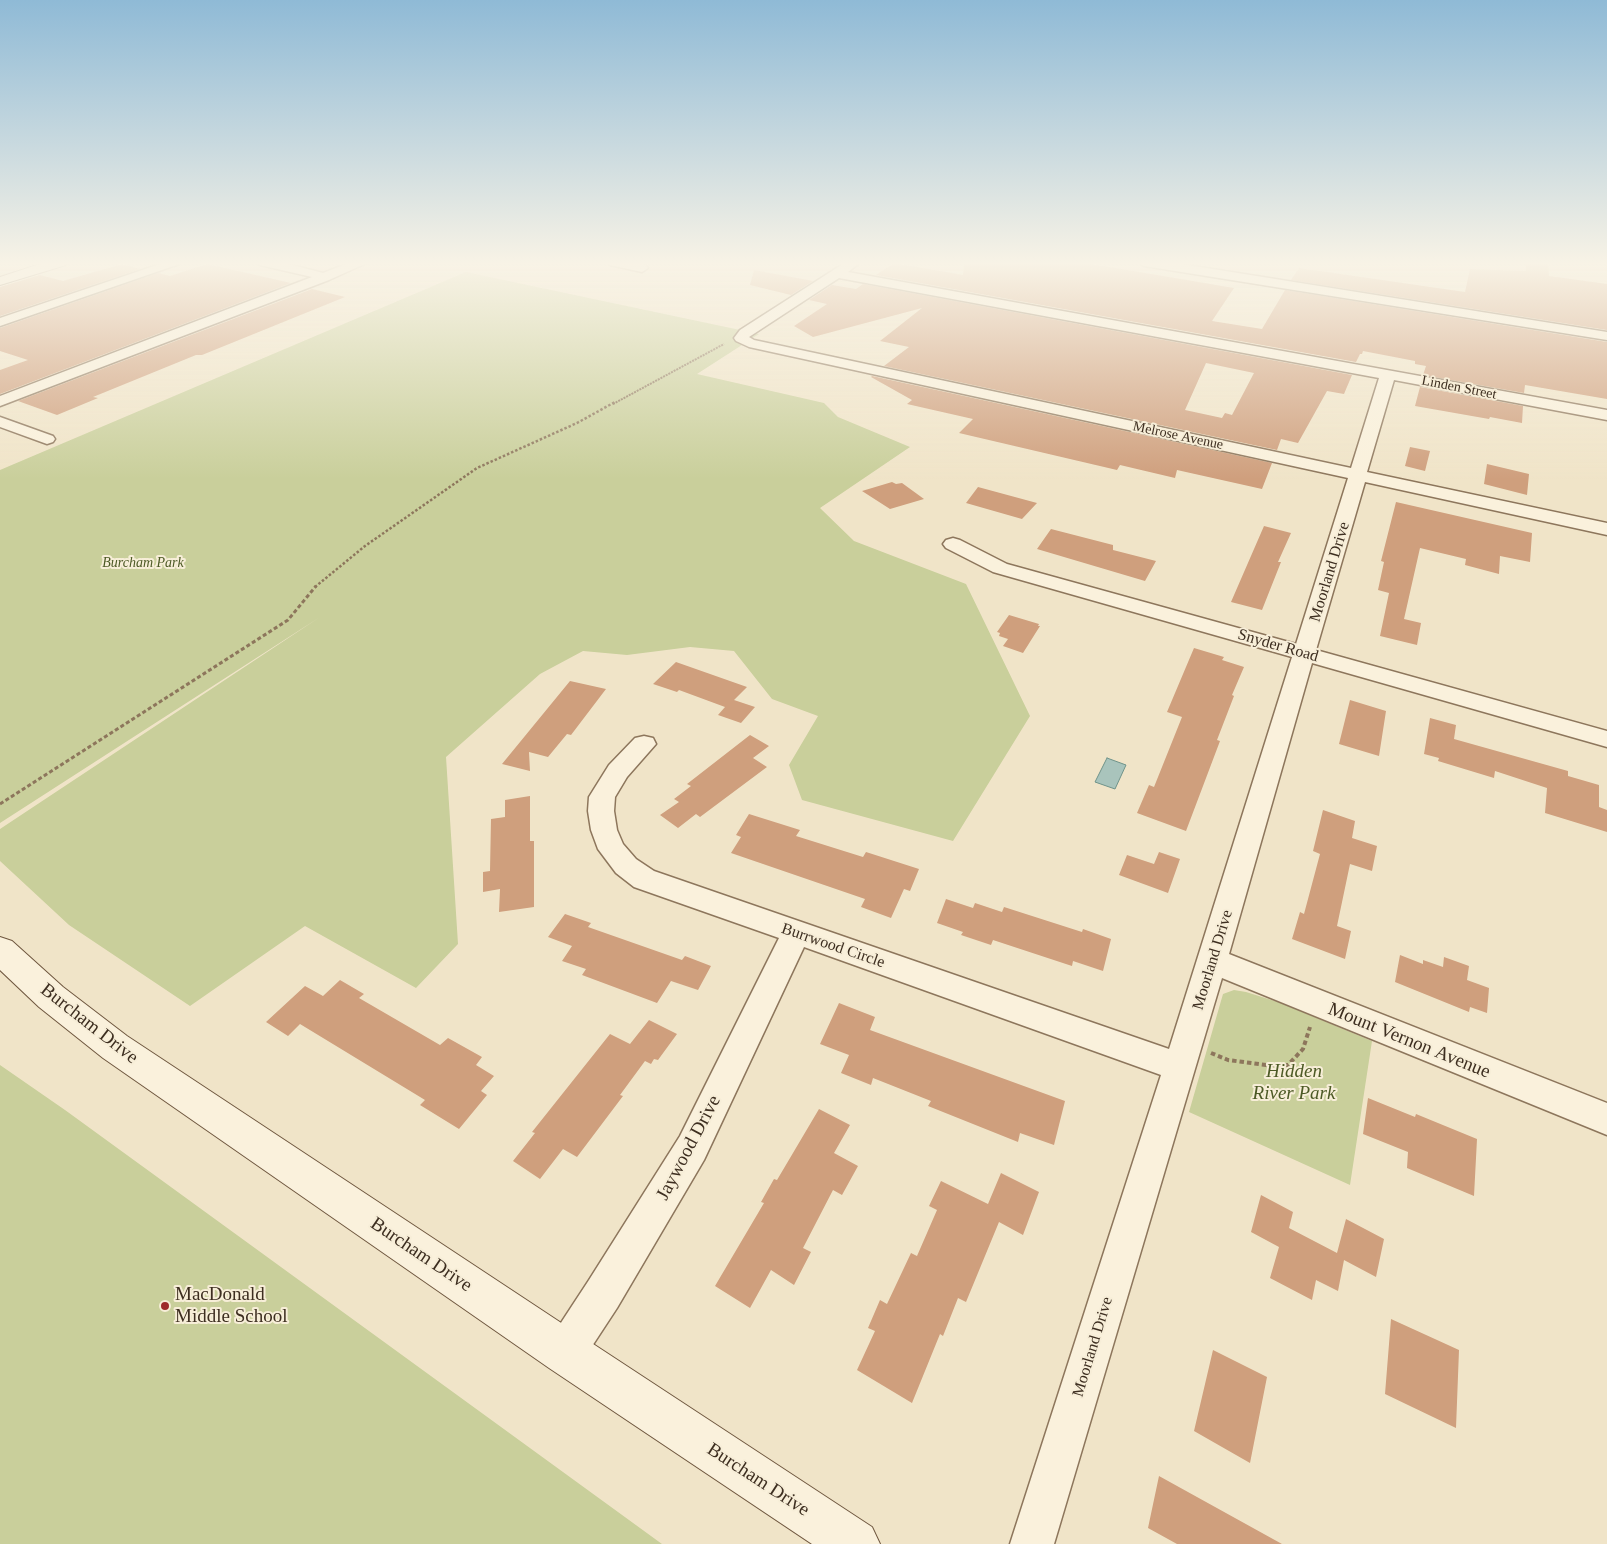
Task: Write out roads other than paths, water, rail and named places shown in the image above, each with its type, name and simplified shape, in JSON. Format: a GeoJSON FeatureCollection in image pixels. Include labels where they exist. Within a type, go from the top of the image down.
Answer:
{"type":"FeatureCollection","features":[{"type":"Feature","properties":{"kind":"street"},"geometry":{"type":"LineString","coordinates":[[0,401],[174,334]]}},
{"type":"Feature","properties":{"kind":"street","name":"Melrose Avenue"},"geometry":{"type":"LineString","coordinates":[[747,334],[745,340],[1607,529]]}},
{"type":"Feature","properties":{"kind":"street","name":"Linden Street"},"geometry":{"type":"LineString","coordinates":[[1169,334],[1607,415]]}},
{"type":"Feature","properties":{"kind":"street","name":"Moorland Drive"},"geometry":{"type":"LineString","coordinates":[[1032,1544],[1213,961],[1388,374]]}},
{"type":"Feature","properties":{"kind":"street"},"geometry":{"type":"LineString","coordinates":[[0,422],[47,439]]}},
{"type":"Feature","properties":{"kind":"street","name":"Snyder Road"},"geometry":{"type":"LineString","coordinates":[[953,544],[1000,568],[1607,739]]}},
{"type":"Feature","properties":{"kind":"street","name":"Burrwood Circle"},"geometry":{"type":"LineString","coordinates":[[644,744],[618,771],[602,797],[601,811],[604,830],[611,849],[626,866],[644,879],[796,933],[1184,1054]]}},
{"type":"Feature","properties":{"kind":"street","name":"Jaywood Drive"},"geometry":{"type":"LineString","coordinates":[[565,1352],[603,1294],[692,1148],[796,933]]}},
{"type":"Feature","properties":{"kind":"street","name":"Burcham Drive"},"geometry":{"type":"LineString","coordinates":[[0,950],[51,997],[115,1047],[565,1352],[855,1544]]}},
{"type":"Feature","properties":{"kind":"street","name":"Mount Vernon Avenue"},"geometry":{"type":"LineString","coordinates":[[1213,961],[1607,1119]]}},
{"type":"Feature","properties":{"kind":"water"},"geometry":{"type":"Polygon","coordinates":[[[1107,758],[1126,765],[1115,789],[1095,782],[1107,758]]]}},
{"type":"Feature","properties":{"kind":"place","name":"MacDonald Middle School"},"geometry":{"type":"Point","coordinates":[165,1306]}},
{"type":"Feature","properties":{"kind":"park label","name":"Burcham Park"},"geometry":{"type":"Point","coordinates":[143,563]}},
{"type":"Feature","properties":{"kind":"park label","name":"Hidden River Park"},"geometry":{"type":"Point","coordinates":[1294,1083]}}]}
